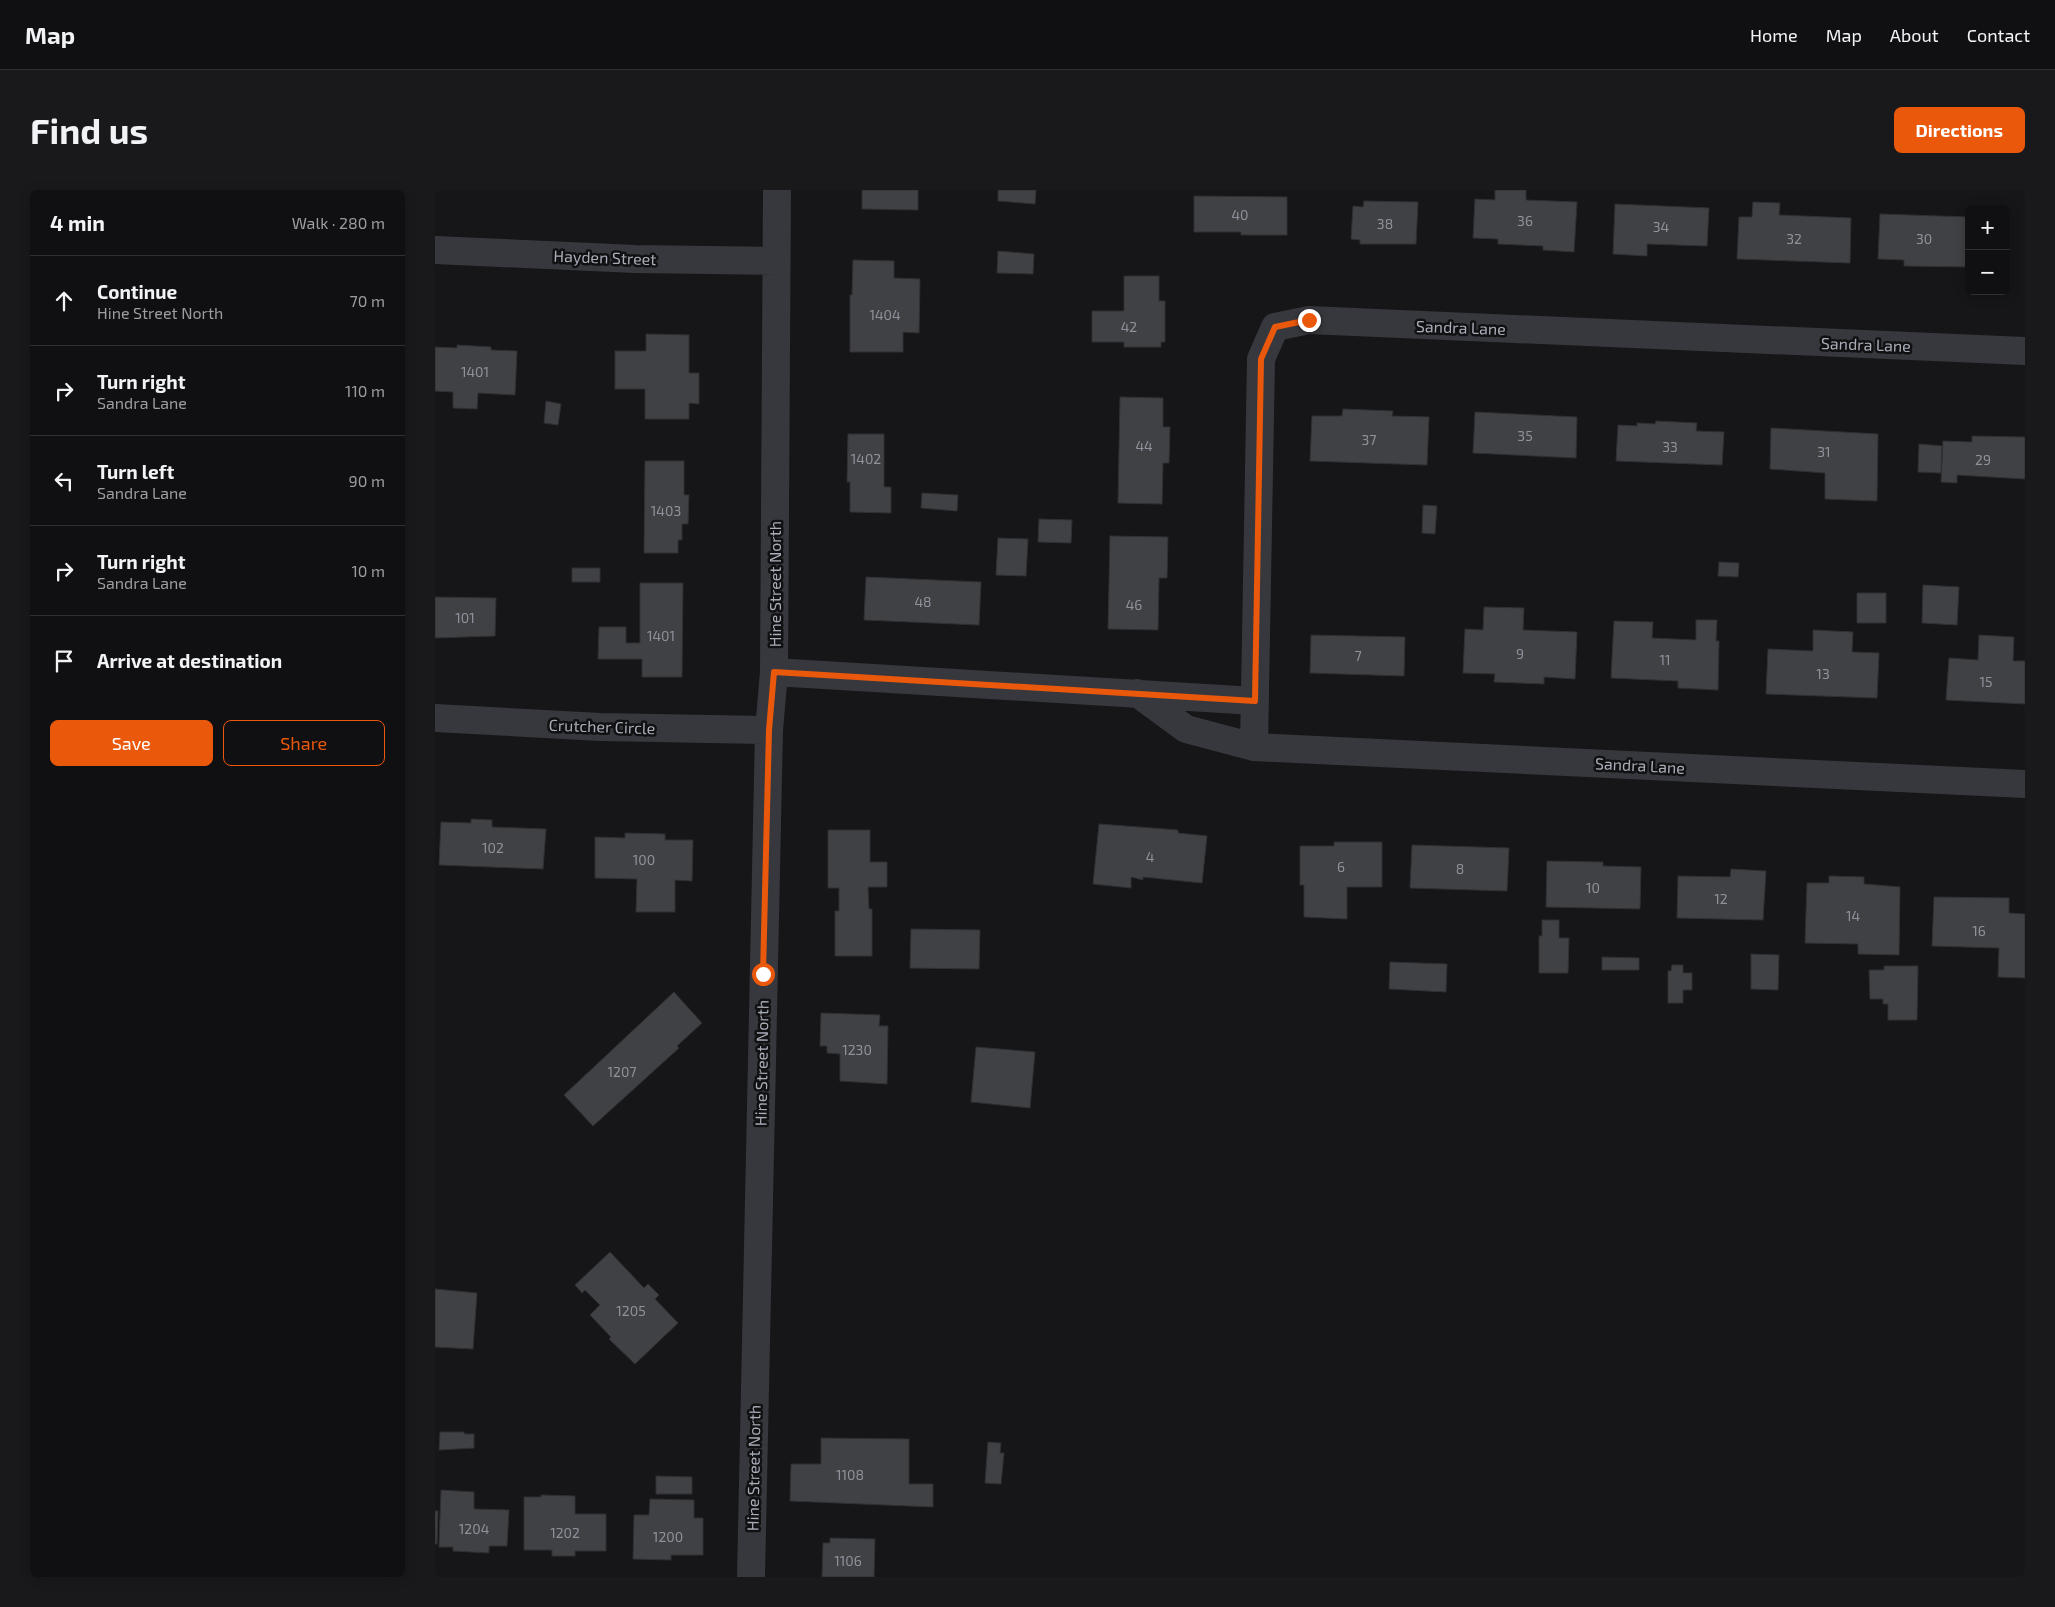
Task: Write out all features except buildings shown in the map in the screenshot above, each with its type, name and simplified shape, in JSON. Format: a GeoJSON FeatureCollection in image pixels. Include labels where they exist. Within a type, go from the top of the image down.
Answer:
{"type":"FeatureCollection","features":[{"type":"Feature","properties":{"kind":"street","name":"Hine Street North"},"geometry":{"type":"LineString","coordinates":[[751,1577],[769,730],[774,672],[777,190]]}},
{"type":"Feature","properties":{"kind":"street","name":"Hayden Street"},"geometry":{"type":"LineString","coordinates":[[435,250],[635,259],[776,261]]}},
{"type":"Feature","properties":{"kind":"street","name":"Sandra Lane"},"geometry":{"type":"LineString","coordinates":[[1254,747],[1261,359],[1275,327],[1309,320],[2025,351]]}},
{"type":"Feature","properties":{"kind":"street"},"geometry":{"type":"LineString","coordinates":[[774,672],[1255,701]]}},
{"type":"Feature","properties":{"kind":"street","name":"Sandra Lane"},"geometry":{"type":"LineString","coordinates":[[1137,693],[1186,729],[1254,747],[2025,784]]}},
{"type":"Feature","properties":{"kind":"street","name":"Crutcher Circle"},"geometry":{"type":"LineString","coordinates":[[435,718],[600,726],[769,730]]}},
{"type":"Feature","properties":{"kind":"route"},"geometry":{"type":"LineString","coordinates":[[763,974],[769,730],[774,672],[1255,701],[1261,359],[1275,327],[1309,320]]}}]}
